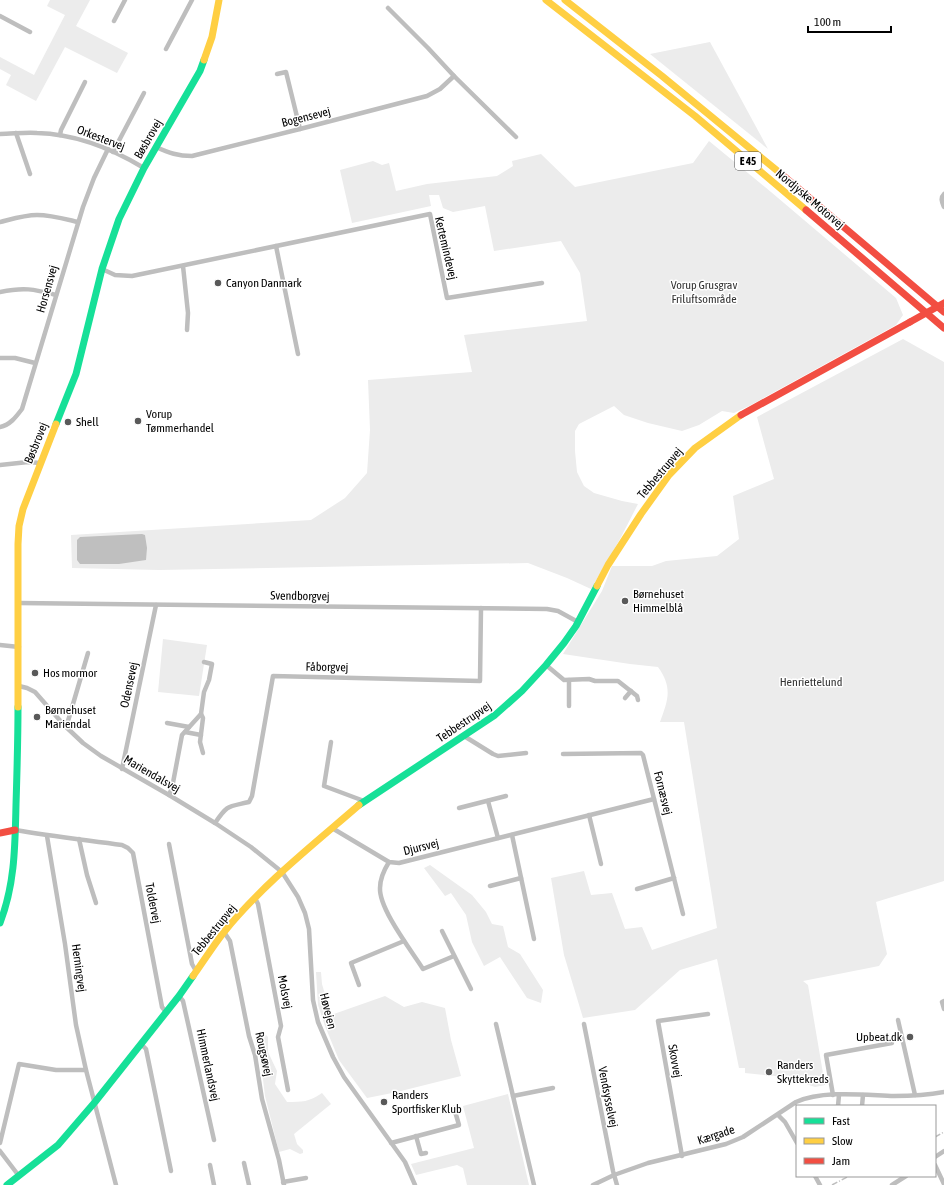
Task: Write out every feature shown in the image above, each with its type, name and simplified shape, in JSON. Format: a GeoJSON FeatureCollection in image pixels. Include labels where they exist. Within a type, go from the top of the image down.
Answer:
{"type":"FeatureCollection","features":[{"type":"Feature","properties":{"kind":"main road","name":"Bøsbrovej"},"geometry":{"type":"LineString","coordinates":[[0,923],[6,906],[12,879],[15,830],[19,686],[19,603],[17,558],[19,526],[23,509],[76,374],[102,269],[119,218],[144,168],[200,71],[212,37],[219,0]]}},
{"type":"Feature","properties":{"kind":"main road","name":"Nordjyske Motorvej"},"geometry":{"type":"LineString","coordinates":[[546,0],[695,116],[944,328]]}},
{"type":"Feature","properties":{"kind":"main road","name":"Nordjyske Motorvej"},"geometry":{"type":"LineString","coordinates":[[565,0],[653,68],[743,141],[944,312]]}},
{"type":"Feature","properties":{"kind":"main road","name":"Tebbestrupvej"},"geometry":{"type":"LineString","coordinates":[[7,1185],[58,1145],[95,1102],[179,996],[224,932],[255,898],[282,872],[364,801],[464,736],[505,707],[522,691],[564,643],[578,622],[608,565],[640,514],[669,475],[695,448],[744,413],[944,303]]}},
{"type":"Feature","properties":{"kind":"main road"},"geometry":{"type":"LineString","coordinates":[[0,833],[15,830]]}},
{"type":"Feature","properties":{"kind":"street"},"geometry":{"type":"LineString","coordinates":[[114,21],[125,0]]}},
{"type":"Feature","properties":{"kind":"street"},"geometry":{"type":"LineString","coordinates":[[166,49],[192,0]]}},
{"type":"Feature","properties":{"kind":"street"},"geometry":{"type":"LineString","coordinates":[[388,8],[516,137]]}},
{"type":"Feature","properties":{"kind":"street"},"geometry":{"type":"LineString","coordinates":[[0,16],[30,32]]}},
{"type":"Feature","properties":{"kind":"street"},"geometry":{"type":"LineString","coordinates":[[277,74],[286,72],[300,129]]}},
{"type":"Feature","properties":{"kind":"street","name":"Bogensevej"},"geometry":{"type":"LineString","coordinates":[[156,147],[172,154],[192,156],[426,96],[440,89],[454,76]]}},
{"type":"Feature","properties":{"kind":"street"},"geometry":{"type":"LineString","coordinates":[[60,134],[85,82]]}},
{"type":"Feature","properties":{"kind":"street"},"geometry":{"type":"LineString","coordinates":[[113,152],[144,93]]}},
{"type":"Feature","properties":{"kind":"street"},"geometry":{"type":"LineString","coordinates":[[16,133],[30,174]]}},
{"type":"Feature","properties":{"kind":"street","name":"Orkestervej"},"geometry":{"type":"LineString","coordinates":[[0,134],[60,134],[108,149],[144,168]]}},
{"type":"Feature","properties":{"kind":"street","name":"Horsensvej"},"geometry":{"type":"LineString","coordinates":[[0,427],[15,420],[22,409],[78,222],[94,178],[108,149]]}},
{"type":"Feature","properties":{"kind":"street"},"geometry":{"type":"LineString","coordinates":[[944,194],[941,201],[944,207]]}},
{"type":"Feature","properties":{"kind":"street","name":"Kertemindevej"},"geometry":{"type":"LineString","coordinates":[[102,269],[115,275],[132,276],[430,214],[447,298],[542,283]]}},
{"type":"Feature","properties":{"kind":"street"},"geometry":{"type":"LineString","coordinates":[[0,222],[37,215],[78,222]]}},
{"type":"Feature","properties":{"kind":"street"},"geometry":{"type":"LineString","coordinates":[[276,246],[298,354]]}},
{"type":"Feature","properties":{"kind":"street"},"geometry":{"type":"LineString","coordinates":[[183,266],[188,313],[187,330]]}},
{"type":"Feature","properties":{"kind":"street"},"geometry":{"type":"LineString","coordinates":[[0,292],[23,288],[56,295]]}},
{"type":"Feature","properties":{"kind":"street"},"geometry":{"type":"LineString","coordinates":[[0,358],[15,358],[36,363]]}},
{"type":"Feature","properties":{"kind":"street"},"geometry":{"type":"LineString","coordinates":[[0,465],[28,462],[40,463]]}},
{"type":"Feature","properties":{"kind":"street","name":"Svendborgvej"},"geometry":{"type":"LineString","coordinates":[[19,603],[547,609],[558,611],[578,622]]}},
{"type":"Feature","properties":{"kind":"street","name":"Odensevej"},"geometry":{"type":"LineString","coordinates":[[122,769],[156,605]]}},
{"type":"Feature","properties":{"kind":"street","name":"Fåborgvej"},"geometry":{"type":"LineString","coordinates":[[215,823],[224,810],[231,806],[249,802],[252,796],[273,676],[480,680],[482,608]]}},
{"type":"Feature","properties":{"kind":"street"},"geometry":{"type":"LineString","coordinates":[[0,645],[19,647]]}},
{"type":"Feature","properties":{"kind":"street"},"geometry":{"type":"LineString","coordinates":[[64,725],[68,721],[88,653]]}},
{"type":"Feature","properties":{"kind":"street"},"geometry":{"type":"LineString","coordinates":[[203,753],[200,742],[203,718],[201,714],[204,692],[209,680],[212,664],[204,662]]}},
{"type":"Feature","properties":{"kind":"street"},"geometry":{"type":"LineString","coordinates":[[546,665],[564,680],[589,679],[595,681],[618,681],[637,696],[638,700]]}},
{"type":"Feature","properties":{"kind":"street"},"geometry":{"type":"LineString","coordinates":[[568,680],[569,706]]}},
{"type":"Feature","properties":{"kind":"street","name":"Mariendalsvej"},"geometry":{"type":"LineString","coordinates":[[19,686],[28,688],[35,692],[64,725],[101,756],[170,795],[215,823],[251,847],[282,872]]}},
{"type":"Feature","properties":{"kind":"street"},"geometry":{"type":"LineString","coordinates":[[625,698],[631,691]]}},
{"type":"Feature","properties":{"kind":"street"},"geometry":{"type":"LineString","coordinates":[[170,795],[182,735],[201,714]]}},
{"type":"Feature","properties":{"kind":"street"},"geometry":{"type":"LineString","coordinates":[[166,722],[189,727]]}},
{"type":"Feature","properties":{"kind":"street"},"geometry":{"type":"LineString","coordinates":[[185,732],[201,735]]}},
{"type":"Feature","properties":{"kind":"street"},"geometry":{"type":"LineString","coordinates":[[464,736],[498,756],[526,753]]}},
{"type":"Feature","properties":{"kind":"street"},"geometry":{"type":"LineString","coordinates":[[331,742],[324,786],[364,801]]}},
{"type":"Feature","properties":{"kind":"street","name":"Fornæsvej"},"geometry":{"type":"LineString","coordinates":[[563,754],[640,753],[643,755],[684,914]]}},
{"type":"Feature","properties":{"kind":"street"},"geometry":{"type":"LineString","coordinates":[[459,808],[506,796]]}},
{"type":"Feature","properties":{"kind":"street","name":"Djursvej"},"geometry":{"type":"LineString","coordinates":[[332,828],[389,862],[405,862],[654,799]]}},
{"type":"Feature","properties":{"kind":"street"},"geometry":{"type":"LineString","coordinates":[[488,801],[498,838]]}},
{"type":"Feature","properties":{"kind":"street"},"geometry":{"type":"LineString","coordinates":[[589,816],[601,864]]}},
{"type":"Feature","properties":{"kind":"street","name":"Toldervej"},"geometry":{"type":"LineString","coordinates":[[15,830],[47,836],[122,845],[133,853],[162,1007],[166,1012]]}},
{"type":"Feature","properties":{"kind":"street"},"geometry":{"type":"LineString","coordinates":[[512,835],[534,939]]}},
{"type":"Feature","properties":{"kind":"street","name":"Herningvej"},"geometry":{"type":"LineString","coordinates":[[47,836],[65,944],[76,1025],[86,1070],[116,1185]]}},
{"type":"Feature","properties":{"kind":"street"},"geometry":{"type":"LineString","coordinates":[[79,839],[87,875],[96,903]]}},
{"type":"Feature","properties":{"kind":"street"},"geometry":{"type":"LineString","coordinates":[[169,844],[192,964],[196,971]]}},
{"type":"Feature","properties":{"kind":"street"},"geometry":{"type":"LineString","coordinates":[[389,862],[381,876],[381,899],[385,910],[423,969],[454,956]]}},
{"type":"Feature","properties":{"kind":"street","name":"Høvejen"},"geometry":{"type":"LineString","coordinates":[[282,872],[298,897],[305,913],[309,929],[313,1000],[318,1022],[333,1057],[344,1077],[405,1162],[415,1185]]}},
{"type":"Feature","properties":{"kind":"street"},"geometry":{"type":"LineString","coordinates":[[490,886],[521,878]]}},
{"type":"Feature","properties":{"kind":"street"},"geometry":{"type":"LineString","coordinates":[[637,889],[674,878]]}},
{"type":"Feature","properties":{"kind":"street","name":"Molsvej"},"geometry":{"type":"LineString","coordinates":[[255,898],[258,904],[281,1026],[278,1037],[288,1090]]}},
{"type":"Feature","properties":{"kind":"street"},"geometry":{"type":"LineString","coordinates":[[442,931],[471,989]]}},
{"type":"Feature","properties":{"kind":"street","name":"Rougsøvej"},"geometry":{"type":"LineString","coordinates":[[224,932],[230,941],[249,1036],[255,1055],[262,1099],[279,1160],[283,1183],[306,1178]]}},
{"type":"Feature","properties":{"kind":"street"},"geometry":{"type":"LineString","coordinates":[[359,985],[351,963],[404,941]]}},
{"type":"Feature","properties":{"kind":"street","name":"Himmerlandsvej"},"geometry":{"type":"LineString","coordinates":[[179,996],[184,1001],[214,1140]]}},
{"type":"Feature","properties":{"kind":"street"},"geometry":{"type":"LineString","coordinates":[[944,1001],[942,1002],[944,1009]]}},
{"type":"Feature","properties":{"kind":"street","name":"Skovvej"},"geometry":{"type":"LineString","coordinates":[[682,1156],[658,1020],[708,1014]]}},
{"type":"Feature","properties":{"kind":"street"},"geometry":{"type":"LineString","coordinates":[[898,1020],[915,1095]]}},
{"type":"Feature","properties":{"kind":"street"},"geometry":{"type":"LineString","coordinates":[[496,1024],[534,1185]]}},
{"type":"Feature","properties":{"kind":"street","name":"Vendsysselvej"},"geometry":{"type":"LineString","coordinates":[[584,1024],[617,1185]]}},
{"type":"Feature","properties":{"kind":"street"},"geometry":{"type":"LineString","coordinates":[[833,1095],[826,1055],[892,1043]]}},
{"type":"Feature","properties":{"kind":"street"},"geometry":{"type":"LineString","coordinates":[[141,1044],[146,1049],[171,1171]]}},
{"type":"Feature","properties":{"kind":"street"},"geometry":{"type":"LineString","coordinates":[[0,1143],[19,1064],[56,1070],[86,1070]]}},
{"type":"Feature","properties":{"kind":"street"},"geometry":{"type":"LineString","coordinates":[[513,1096],[553,1088]]}},
{"type":"Feature","properties":{"kind":"street","name":"Kærgade"},"geometry":{"type":"LineString","coordinates":[[593,1185],[614,1175],[648,1164],[726,1144],[739,1139],[804,1098],[833,1095],[915,1095],[944,1092]]}},
{"type":"Feature","properties":{"kind":"street"},"geometry":{"type":"LineString","coordinates":[[838,1105],[839,1095]]}},
{"type":"Feature","properties":{"kind":"street"},"geometry":{"type":"LineString","coordinates":[[862,1105],[863,1095]]}},
{"type":"Feature","properties":{"kind":"street"},"geometry":{"type":"LineString","coordinates":[[391,1143],[459,1125],[454,1108]]}},
{"type":"Feature","properties":{"kind":"street"},"geometry":{"type":"LineString","coordinates":[[778,1115],[785,1122],[796,1141]]}},
{"type":"Feature","properties":{"kind":"street"},"geometry":{"type":"LineString","coordinates":[[416,1136],[421,1154],[426,1153]]}},
{"type":"Feature","properties":{"kind":"street"},"geometry":{"type":"LineString","coordinates":[[0,1151],[19,1176]]}},
{"type":"Feature","properties":{"kind":"street"},"geometry":{"type":"LineString","coordinates":[[244,1163],[249,1185]]}},
{"type":"Feature","properties":{"kind":"street"},"geometry":{"type":"LineString","coordinates":[[210,1165],[214,1185]]}},
{"type":"Feature","properties":{"kind":"street"},"geometry":{"type":"LineString","coordinates":[[936,1167],[944,1168]]}},
{"type":"Feature","properties":{"kind":"street"},"geometry":{"type":"LineString","coordinates":[[936,1167],[944,1184]]}},
{"type":"Feature","properties":{"kind":"street"},"geometry":{"type":"LineString","coordinates":[[892,1185],[904,1177]]}},
{"type":"Feature","properties":{"kind":"green space"},"geometry":{"type":"Polygon","coordinates":[[[50,0],[90,0],[76,26],[128,53],[117,73],[65,47],[36,101],[6,85],[11,75],[0,69],[0,57],[34,75],[65,15],[47,6],[50,0]]]}},
{"type":"Feature","properties":{"kind":"green space"},"geometry":{"type":"Polygon","coordinates":[[[710,42],[768,149],[650,54],[710,42]]]}},
{"type":"Feature","properties":{"kind":"green space","name":"Vorup Grusgrav Friluftsområde"},"geometry":{"type":"Polygon","coordinates":[[[709,141],[896,298],[903,315],[896,325],[749,406],[734,413],[722,411],[699,425],[682,431],[648,423],[624,415],[614,406],[579,424],[575,431],[575,451],[577,472],[584,486],[594,493],[638,504],[591,589],[528,563],[159,570],[72,568],[71,535],[311,520],[345,498],[367,473],[370,430],[368,380],[472,372],[464,335],[587,321],[580,273],[561,241],[494,251],[485,206],[453,212],[443,208],[439,195],[429,195],[431,206],[352,223],[340,170],[373,161],[382,165],[389,163],[396,191],[427,184],[497,176],[513,166],[512,161],[541,154],[575,187],[693,163],[709,141]]]}},
{"type":"Feature","properties":{"kind":"green space","name":"Henriettelund"},"geometry":{"type":"Polygon","coordinates":[[[903,339],[944,362],[944,881],[876,902],[887,954],[879,966],[803,981],[808,985],[825,1085],[815,1087],[785,1077],[745,1073],[745,1068],[739,1068],[717,959],[680,970],[635,1010],[583,1018],[564,955],[551,878],[584,871],[591,895],[612,893],[625,929],[642,927],[652,950],[717,928],[684,722],[660,722],[668,694],[666,681],[663,674],[658,667],[563,654],[602,591],[612,566],[652,566],[666,561],[717,556],[739,539],[733,496],[774,479],[757,417],[903,339]]]}},
{"type":"Feature","properties":{"kind":"green space"},"geometry":{"type":"Polygon","coordinates":[[[163,639],[207,645],[199,696],[158,692],[163,639]]]}},
{"type":"Feature","properties":{"kind":"green space"},"geometry":{"type":"Polygon","coordinates":[[[430,865],[472,895],[486,912],[492,924],[503,926],[508,947],[520,954],[543,990],[541,1003],[527,998],[500,957],[484,966],[472,942],[466,915],[451,893],[445,896],[424,868],[430,865]]]}},
{"type":"Feature","properties":{"kind":"green space"},"geometry":{"type":"Polygon","coordinates":[[[316,972],[321,972],[322,984],[331,1015],[385,996],[404,1007],[422,1002],[445,1008],[451,1040],[461,1076],[367,1098],[339,1060],[325,1026],[318,1005],[316,972]]]}},
{"type":"Feature","properties":{"kind":"green space"},"geometry":{"type":"Polygon","coordinates":[[[266,1035],[268,1037],[268,1052],[277,1071],[275,1084],[287,1102],[305,1101],[322,1093],[331,1104],[294,1134],[297,1144],[303,1150],[303,1153],[300,1154],[290,1149],[279,1152],[265,1096],[262,1071],[255,1037],[266,1035]]]}},
{"type":"Feature","properties":{"kind":"green space"},"geometry":{"type":"Polygon","coordinates":[[[508,1094],[529,1185],[467,1185],[463,1168],[457,1165],[416,1175],[411,1164],[474,1148],[463,1106],[508,1094]]]}},
{"type":"Feature","properties":{"kind":"shaded area"},"geometry":{"type":"Polygon","coordinates":[[[145,535],[147,548],[146,560],[119,564],[80,564],[77,560],[77,540],[80,537],[145,535]]]}},
{"type":"Feature","properties":{"kind":"railway"},"geometry":{"type":"LineString","coordinates":[[936,1136],[944,1132]]}},
{"type":"Feature","properties":{"kind":"railway"},"geometry":{"type":"LineString","coordinates":[[832,1185],[847,1177]]}},
{"type":"Feature","properties":{"kind":"traffic: fast"},"geometry":{"type":"LineString","coordinates":[[56,424],[76,374],[102,269],[119,219],[144,168],[200,71],[204,60]]}},
{"type":"Feature","properties":{"kind":"traffic: fast"},"geometry":{"type":"LineString","coordinates":[[359,805],[495,715],[522,691],[564,643],[576,626],[597,586]]}},
{"type":"Feature","properties":{"kind":"traffic: fast"},"geometry":{"type":"LineString","coordinates":[[0,923],[9,894],[13,865],[16,820],[18,707]]}},
{"type":"Feature","properties":{"kind":"traffic: fast"},"geometry":{"type":"LineString","coordinates":[[7,1185],[58,1145],[95,1102],[179,996],[193,976]]}},
{"type":"Feature","properties":{"kind":"traffic: slow"},"geometry":{"type":"LineString","coordinates":[[204,60],[212,37],[219,0]]}},
{"type":"Feature","properties":{"kind":"traffic: slow"},"geometry":{"type":"LineString","coordinates":[[546,0],[695,116],[806,210]]}},
{"type":"Feature","properties":{"kind":"traffic: slow"},"geometry":{"type":"LineString","coordinates":[[565,0],[662,76],[780,173]]}},
{"type":"Feature","properties":{"kind":"traffic: slow"},"geometry":{"type":"LineString","coordinates":[[597,586],[608,565],[641,514],[669,475],[695,448],[741,415]]}},
{"type":"Feature","properties":{"kind":"traffic: slow"},"geometry":{"type":"LineString","coordinates":[[18,707],[19,526],[23,509],[56,424]]}},
{"type":"Feature","properties":{"kind":"traffic: slow"},"geometry":{"type":"LineString","coordinates":[[193,976],[212,948],[239,914],[272,881],[359,805]]}},
{"type":"Feature","properties":{"kind":"traffic: jam"},"geometry":{"type":"LineString","coordinates":[[780,173],[944,312]]}},
{"type":"Feature","properties":{"kind":"traffic: jam"},"geometry":{"type":"LineString","coordinates":[[806,210],[944,328]]}},
{"type":"Feature","properties":{"kind":"traffic: jam"},"geometry":{"type":"LineString","coordinates":[[910,322],[944,303]]}},
{"type":"Feature","properties":{"kind":"traffic: jam"},"geometry":{"type":"LineString","coordinates":[[741,415],[910,322]]}},
{"type":"Feature","properties":{"kind":"traffic: jam"},"geometry":{"type":"LineString","coordinates":[[0,833],[15,830]]}},
{"type":"Feature","properties":{"kind":"place","name":"Canyon Danmark"},"geometry":{"type":"Point","coordinates":[218,283]}},
{"type":"Feature","properties":{"kind":"place","name":"Vorup Tømmerhandel"},"geometry":{"type":"Point","coordinates":[138,421]}},
{"type":"Feature","properties":{"kind":"place","name":"Shell"},"geometry":{"type":"Point","coordinates":[68,422]}},
{"type":"Feature","properties":{"kind":"place","name":"Børnehuset Himmelblå"},"geometry":{"type":"Point","coordinates":[625,601]}},
{"type":"Feature","properties":{"kind":"place","name":"Hos mormor"},"geometry":{"type":"Point","coordinates":[35,673]}},
{"type":"Feature","properties":{"kind":"place","name":"Børnehuset Mariendal"},"geometry":{"type":"Point","coordinates":[37,717]}},
{"type":"Feature","properties":{"kind":"place","name":"Upbeat.dk"},"geometry":{"type":"Point","coordinates":[910,1037]}},
{"type":"Feature","properties":{"kind":"place","name":"Randers Skyttekreds"},"geometry":{"type":"Point","coordinates":[769,1072]}},
{"type":"Feature","properties":{"kind":"place","name":"Randers Sportfisker Klub"},"geometry":{"type":"Point","coordinates":[384,1102]}}]}
